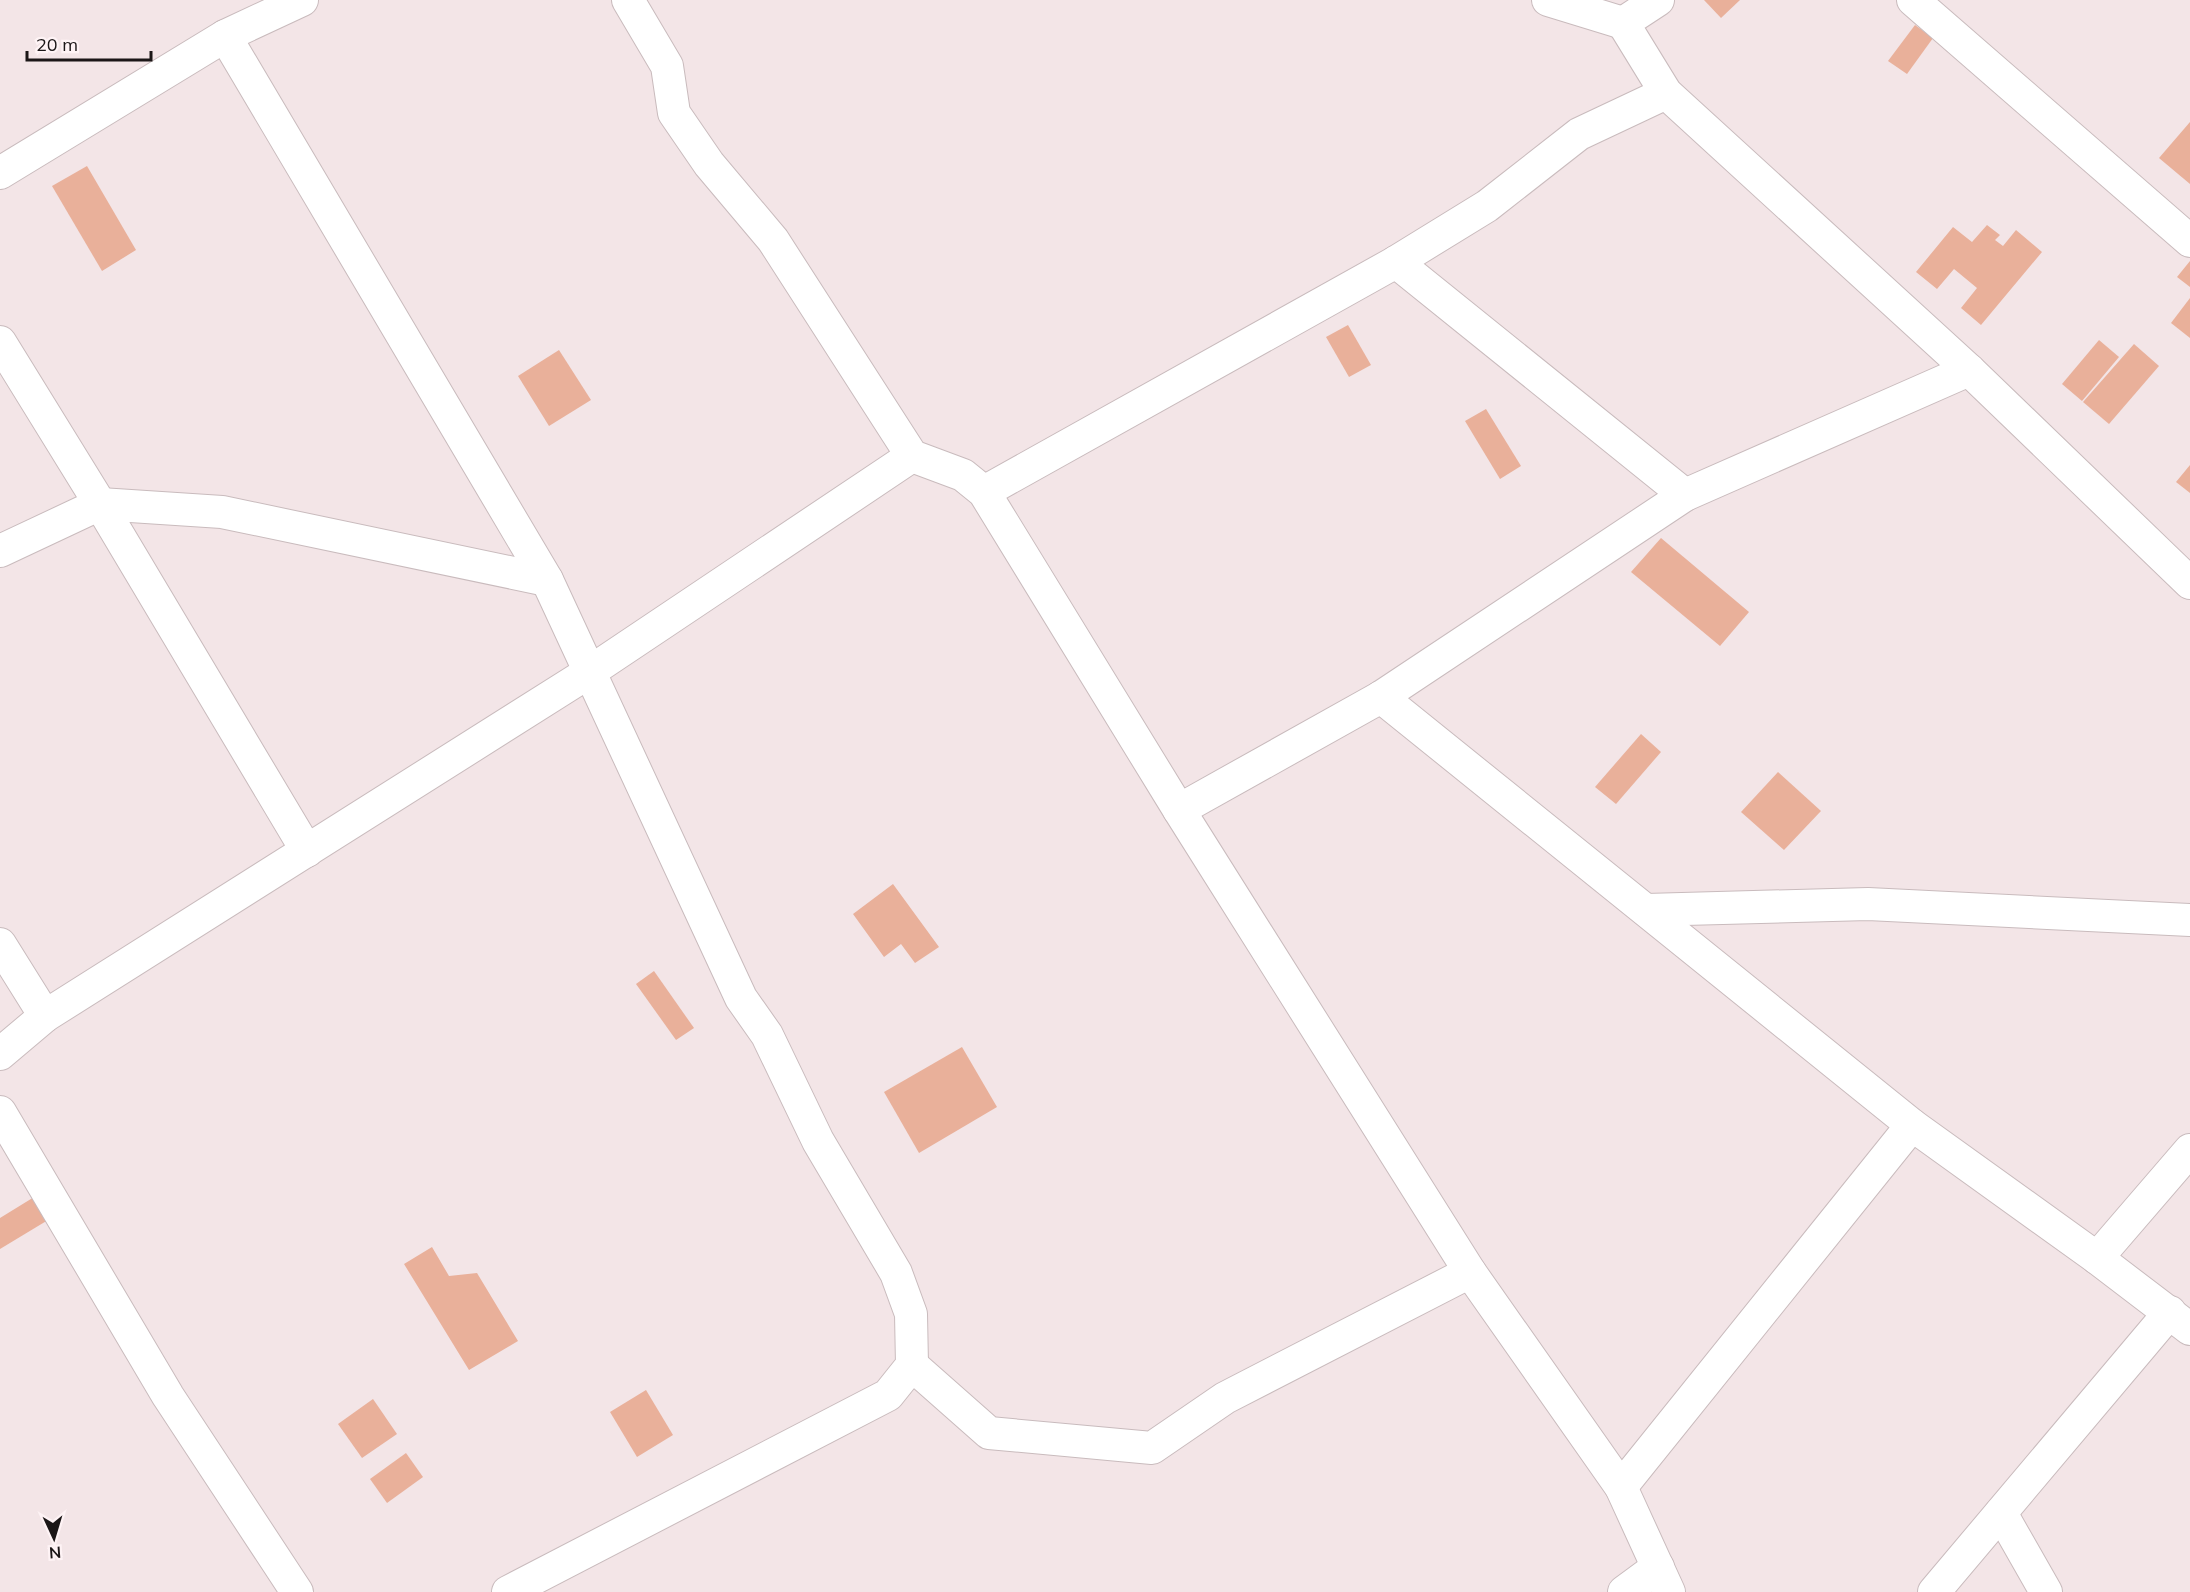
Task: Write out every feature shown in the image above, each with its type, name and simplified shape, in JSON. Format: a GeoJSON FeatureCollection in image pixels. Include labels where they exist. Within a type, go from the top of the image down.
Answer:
{"type":"FeatureCollection","features":[{"type":"Feature","properties":{"kind":"street"},"geometry":{"type":"LineString","coordinates":[[0,172],[225,36],[302,0]]}},
{"type":"Feature","properties":{"kind":"street"},"geometry":{"type":"LineString","coordinates":[[628,0],[667,66],[674,112],[709,164],[773,240],[912,456],[963,475],[984,492],[1179,810],[1470,1272],[1620,1487],[1664,1579],[1624,1592]]}},
{"type":"Feature","properties":{"kind":"street"},"geometry":{"type":"LineString","coordinates":[[1548,0],[1623,23],[1666,93],[1969,370],[2190,583]]}},
{"type":"Feature","properties":{"kind":"street"},"geometry":{"type":"LineString","coordinates":[[1623,23],[1658,0]]}},
{"type":"Feature","properties":{"kind":"street"},"geometry":{"type":"LineString","coordinates":[[1913,0],[2190,241]]}},
{"type":"Feature","properties":{"kind":"street"},"geometry":{"type":"LineString","coordinates":[[225,36],[547,580],[741,998],[767,1035],[818,1141],[896,1273],[911,1314],[912,1365],[888,1395],[508,1592]]}},
{"type":"Feature","properties":{"kind":"street"},"geometry":{"type":"LineString","coordinates":[[984,492],[1396,262],[1487,206],[1580,134],[1666,93]]}},
{"type":"Feature","properties":{"kind":"street"},"geometry":{"type":"LineString","coordinates":[[1396,262],[1685,495]]}},
{"type":"Feature","properties":{"kind":"street"},"geometry":{"type":"LineString","coordinates":[[0,342],[100,504],[307,851]]}},
{"type":"Feature","properties":{"kind":"street"},"geometry":{"type":"LineString","coordinates":[[1179,810],[1381,697],[1685,495],[1969,370]]}},
{"type":"Feature","properties":{"kind":"street"},"geometry":{"type":"LineString","coordinates":[[0,1054],[45,1016],[591,671],[912,456]]}},
{"type":"Feature","properties":{"kind":"street"},"geometry":{"type":"LineString","coordinates":[[0,551],[100,504],[222,512],[547,580]]}},
{"type":"Feature","properties":{"kind":"street"},"geometry":{"type":"LineString","coordinates":[[1381,697],[1912,1125],[2180,1320],[2001,1513],[1934,1592]]}},
{"type":"Feature","properties":{"kind":"street"},"geometry":{"type":"LineString","coordinates":[[1646,910],[1868,904],[2190,920]]}},
{"type":"Feature","properties":{"kind":"street"},"geometry":{"type":"LineString","coordinates":[[0,944],[45,1016]]}},
{"type":"Feature","properties":{"kind":"street"},"geometry":{"type":"LineString","coordinates":[[0,1112],[168,1396],[297,1592]]}},
{"type":"Feature","properties":{"kind":"street"},"geometry":{"type":"LineString","coordinates":[[1620,1487],[1912,1125]]}},
{"type":"Feature","properties":{"kind":"street"},"geometry":{"type":"LineString","coordinates":[[2097,1258],[2190,1150]]}},
{"type":"Feature","properties":{"kind":"street"},"geometry":{"type":"LineString","coordinates":[[912,1365],[989,1433],[1152,1448],[1225,1398],[1470,1272]]}},
{"type":"Feature","properties":{"kind":"street"},"geometry":{"type":"LineString","coordinates":[[2001,1513],[2046,1592]]}},
{"type":"Feature","properties":{"kind":"building"},"geometry":{"type":"Polygon","coordinates":[[[1704,0],[1740,0],[1721,18],[1704,0]]]}},
{"type":"Feature","properties":{"kind":"building"},"geometry":{"type":"Polygon","coordinates":[[[1915,25],[1933,38],[1907,74],[1888,61],[1915,25]]]}},
{"type":"Feature","properties":{"kind":"building"},"geometry":{"type":"Polygon","coordinates":[[[2190,122],[2190,184],[2159,158],[2190,122]]]}},
{"type":"Feature","properties":{"kind":"building"},"geometry":{"type":"Polygon","coordinates":[[[87,166],[136,250],[102,271],[52,186],[87,166]]]}},
{"type":"Feature","properties":{"kind":"building"},"geometry":{"type":"Polygon","coordinates":[[[1987,225],[2000,235],[1995,240],[2003,246],[2016,230],[2042,252],[1981,325],[1961,308],[1977,288],[1954,269],[1937,289],[1916,272],[1953,227],[1972,242],[1987,225]]]}},
{"type":"Feature","properties":{"kind":"building"},"geometry":{"type":"Polygon","coordinates":[[[2190,261],[2190,287],[2177,277],[2190,261]]]}},
{"type":"Feature","properties":{"kind":"building"},"geometry":{"type":"Polygon","coordinates":[[[2190,298],[2190,338],[2171,323],[2190,298]]]}},
{"type":"Feature","properties":{"kind":"building"},"geometry":{"type":"Polygon","coordinates":[[[1348,325],[1371,365],[1349,377],[1326,337],[1348,325]]]}},
{"type":"Feature","properties":{"kind":"building"},"geometry":{"type":"Polygon","coordinates":[[[2099,340],[2119,357],[2082,401],[2062,384],[2099,340]]]}},
{"type":"Feature","properties":{"kind":"building"},"geometry":{"type":"Polygon","coordinates":[[[2134,344],[2159,366],[2109,424],[2083,402],[2134,344]]]}},
{"type":"Feature","properties":{"kind":"building"},"geometry":{"type":"Polygon","coordinates":[[[559,350],[591,400],[549,426],[518,376],[559,350]]]}},
{"type":"Feature","properties":{"kind":"building"},"geometry":{"type":"Polygon","coordinates":[[[1486,409],[1521,466],[1500,479],[1465,421],[1486,409]]]}},
{"type":"Feature","properties":{"kind":"building"},"geometry":{"type":"Polygon","coordinates":[[[2190,465],[2190,493],[2176,482],[2190,465]]]}},
{"type":"Feature","properties":{"kind":"building"},"geometry":{"type":"Polygon","coordinates":[[[1661,538],[1749,612],[1720,646],[1631,572],[1661,538]]]}},
{"type":"Feature","properties":{"kind":"building"},"geometry":{"type":"Polygon","coordinates":[[[1641,734],[1661,752],[1616,804],[1595,787],[1641,734]]]}},
{"type":"Feature","properties":{"kind":"building"},"geometry":{"type":"Polygon","coordinates":[[[1778,772],[1821,811],[1784,850],[1741,812],[1778,772]]]}},
{"type":"Feature","properties":{"kind":"building"},"geometry":{"type":"Polygon","coordinates":[[[893,884],[939,947],[915,963],[901,944],[884,957],[853,914],[893,884]]]}},
{"type":"Feature","properties":{"kind":"building"},"geometry":{"type":"Polygon","coordinates":[[[654,971],[694,1028],[676,1040],[636,984],[654,971]]]}},
{"type":"Feature","properties":{"kind":"building"},"geometry":{"type":"Polygon","coordinates":[[[962,1047],[997,1107],[919,1153],[884,1092],[962,1047]]]}},
{"type":"Feature","properties":{"kind":"building"},"geometry":{"type":"Polygon","coordinates":[[[39,1194],[53,1217],[0,1249],[0,1218],[39,1194]]]}},
{"type":"Feature","properties":{"kind":"building"},"geometry":{"type":"Polygon","coordinates":[[[432,1247],[449,1276],[477,1273],[518,1341],[469,1370],[404,1264],[432,1247]]]}},
{"type":"Feature","properties":{"kind":"building"},"geometry":{"type":"Polygon","coordinates":[[[646,1390],[673,1435],[637,1457],[610,1412],[646,1390]]]}},
{"type":"Feature","properties":{"kind":"building"},"geometry":{"type":"Polygon","coordinates":[[[373,1399],[397,1434],[362,1458],[338,1424],[373,1399]]]}},
{"type":"Feature","properties":{"kind":"building"},"geometry":{"type":"Polygon","coordinates":[[[406,1453],[423,1477],[387,1503],[370,1479],[406,1453]]]}}]}
